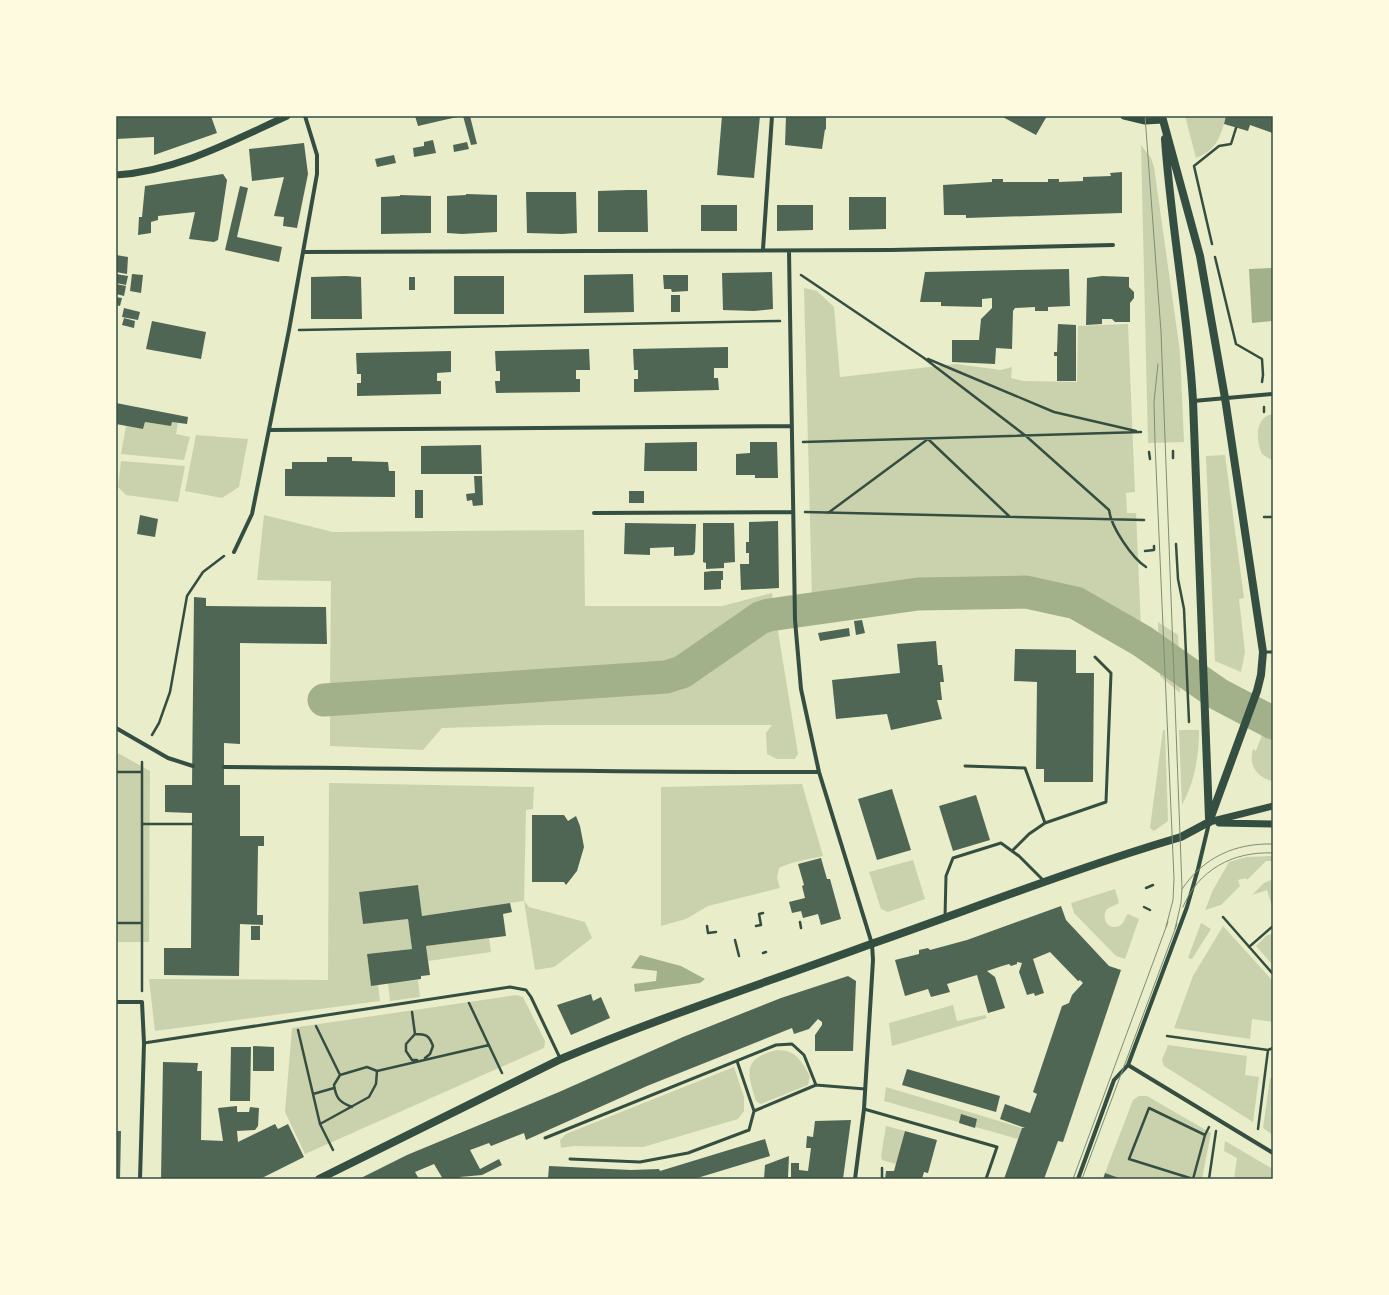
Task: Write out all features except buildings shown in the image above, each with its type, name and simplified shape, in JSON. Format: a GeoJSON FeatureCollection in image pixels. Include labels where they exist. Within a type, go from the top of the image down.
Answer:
{"type":"FeatureCollection","features":[{"type":"Feature","properties":{"kind":"main road"},"geometry":{"type":"LineString","coordinates":[[319,1179],[561,1059],[662,1019],[945,917],[1181,836],[1209,822],[1257,691],[1261,675],[1263,652],[1225,398],[1200,256],[1163,118]]}},
{"type":"Feature","properties":{"kind":"main road"},"geometry":{"type":"LineString","coordinates":[[1163,118],[1168,192],[1187,336],[1193,401],[1209,822]]}},
{"type":"Feature","properties":{"kind":"street"},"geometry":{"type":"LineString","coordinates":[[116,175],[148,171],[190,160],[287,116]]}},
{"type":"Feature","properties":{"kind":"street"},"geometry":{"type":"LineString","coordinates":[[234,552],[252,514],[289,330],[317,174],[317,155],[305,116]]}},
{"type":"Feature","properties":{"kind":"street"},"geometry":{"type":"LineString","coordinates":[[762,249],[772,116]]}},
{"type":"Feature","properties":{"kind":"street"},"geometry":{"type":"LineString","coordinates":[[1124,116],[1145,121],[1163,118]]}},
{"type":"Feature","properties":{"kind":"street"},"geometry":{"type":"LineString","coordinates":[[303,252],[762,249],[789,251],[1113,245]]}},
{"type":"Feature","properties":{"kind":"street"},"geometry":{"type":"LineString","coordinates":[[789,251],[794,512],[794,597],[795,626],[801,688],[819,772],[872,944],[873,960],[864,1109],[855,1179]]}},
{"type":"Feature","properties":{"kind":"street"},"geometry":{"type":"LineString","coordinates":[[1193,401],[1273,394]]}},
{"type":"Feature","properties":{"kind":"street"},"geometry":{"type":"LineString","coordinates":[[269,430],[792,426]]}},
{"type":"Feature","properties":{"kind":"street"},"geometry":{"type":"LineString","coordinates":[[594,513],[794,512]]}},
{"type":"Feature","properties":{"kind":"street"},"geometry":{"type":"LineString","coordinates":[[116,728],[168,758],[192,766]]}},
{"type":"Feature","properties":{"kind":"street"},"geometry":{"type":"LineString","coordinates":[[224,767],[819,772]]}},
{"type":"Feature","properties":{"kind":"street"},"geometry":{"type":"LineString","coordinates":[[1209,822],[1273,806]]}},
{"type":"Feature","properties":{"kind":"street"},"geometry":{"type":"LineString","coordinates":[[1209,822],[1273,824]]}},
{"type":"Feature","properties":{"kind":"street"},"geometry":{"type":"LineString","coordinates":[[1078,1179],[1114,1080],[1128,1065],[1187,907],[1209,822]]}},
{"type":"Feature","properties":{"kind":"street"},"geometry":{"type":"LineString","coordinates":[[116,1002],[142,1002],[144,1043],[140,1179]]}},
{"type":"Feature","properties":{"kind":"street"},"geometry":{"type":"LineString","coordinates":[[1128,1065],[1273,1153]]}},
{"type":"Feature","properties":{"kind":"lane"},"geometry":{"type":"LineString","coordinates":[[1263,652],[1273,652]]}},
{"type":"Feature","properties":{"kind":"lane"},"geometry":{"type":"LineString","coordinates":[[1012,851],[1029,834],[1045,823],[1106,802],[1111,674],[1095,657]]}},
{"type":"Feature","properties":{"kind":"lane"},"geometry":{"type":"LineString","coordinates":[[965,766],[1025,768],[1045,823]]}},
{"type":"Feature","properties":{"kind":"lane"},"geometry":{"type":"LineString","coordinates":[[945,917],[946,876],[953,858],[1001,843],[1012,851],[1044,882]]}},
{"type":"Feature","properties":{"kind":"lane"},"geometry":{"type":"LineString","coordinates":[[144,1043],[510,987],[526,990],[531,997],[561,1059]]}},
{"type":"Feature","properties":{"kind":"lane"},"geometry":{"type":"LineString","coordinates":[[545,1138],[737,1062],[776,1045],[792,1044],[804,1055],[816,1085]]}},
{"type":"Feature","properties":{"kind":"lane"},"geometry":{"type":"LineString","coordinates":[[570,1159],[640,1162],[688,1153],[749,1130],[754,1111],[737,1062]]}},
{"type":"Feature","properties":{"kind":"lane"},"geometry":{"type":"LineString","coordinates":[[754,1111],[816,1085],[865,1089]]}},
{"type":"Feature","properties":{"kind":"lane"},"geometry":{"type":"LineString","coordinates":[[864,1109],[996,1147],[986,1179]]}},
{"type":"Feature","properties":{"kind":"path"},"geometry":{"type":"LineString","coordinates":[[1212,245],[1194,166],[1219,146],[1231,144],[1236,128]]}},
{"type":"Feature","properties":{"kind":"path"},"geometry":{"type":"LineString","coordinates":[[1214,252],[1236,344],[1262,360],[1262,382]]}},
{"type":"Feature","properties":{"kind":"path"},"geometry":{"type":"LineString","coordinates":[[790,268],[924,358],[1026,436],[1109,510],[1110,520],[1137,561],[1146,567]]}},
{"type":"Feature","properties":{"kind":"path"},"geometry":{"type":"LineString","coordinates":[[289,330],[790,321]]}},
{"type":"Feature","properties":{"kind":"path"},"geometry":{"type":"LineString","coordinates":[[792,442],[1141,432],[1054,412],[924,358]]}},
{"type":"Feature","properties":{"kind":"path"},"geometry":{"type":"LineString","coordinates":[[1264,407],[1264,412]]}},
{"type":"Feature","properties":{"kind":"path"},"geometry":{"type":"LineString","coordinates":[[828,513],[928,439]]}},
{"type":"Feature","properties":{"kind":"path"},"geometry":{"type":"LineString","coordinates":[[928,439],[1010,517]]}},
{"type":"Feature","properties":{"kind":"path"},"geometry":{"type":"LineString","coordinates":[[1173,451],[1173,458]]}},
{"type":"Feature","properties":{"kind":"path"},"geometry":{"type":"LineString","coordinates":[[1149,452],[1150,459]]}},
{"type":"Feature","properties":{"kind":"path"},"geometry":{"type":"LineString","coordinates":[[794,512],[1144,520]]}},
{"type":"Feature","properties":{"kind":"path"},"geometry":{"type":"LineString","coordinates":[[1264,517],[1273,517]]}},
{"type":"Feature","properties":{"kind":"path"},"geometry":{"type":"LineString","coordinates":[[1176,544],[1178,579],[1184,609],[1189,722]]}},
{"type":"Feature","properties":{"kind":"path"},"geometry":{"type":"LineString","coordinates":[[1145,551],[1154,550],[1154,546]]}},
{"type":"Feature","properties":{"kind":"path"},"geometry":{"type":"LineString","coordinates":[[152,735],[159,723],[170,692],[187,596],[203,572],[218,559],[234,552]]}},
{"type":"Feature","properties":{"kind":"path"},"geometry":{"type":"LineString","coordinates":[[142,762],[142,994]]}},
{"type":"Feature","properties":{"kind":"path"},"geometry":{"type":"LineString","coordinates":[[116,772],[142,772]]}},
{"type":"Feature","properties":{"kind":"path"},"geometry":{"type":"LineString","coordinates":[[142,824],[192,824]]}},
{"type":"Feature","properties":{"kind":"path"},"geometry":{"type":"LineString","coordinates":[[1146,888],[1154,884]]}},
{"type":"Feature","properties":{"kind":"path"},"geometry":{"type":"LineString","coordinates":[[1144,907],[1150,910]]}},
{"type":"Feature","properties":{"kind":"path"},"geometry":{"type":"LineString","coordinates":[[756,926],[761,925],[759,914],[763,913]]}},
{"type":"Feature","properties":{"kind":"path"},"geometry":{"type":"LineString","coordinates":[[1223,917],[1273,974]]}},
{"type":"Feature","properties":{"kind":"path"},"geometry":{"type":"LineString","coordinates":[[800,922],[801,928]]}},
{"type":"Feature","properties":{"kind":"path"},"geometry":{"type":"LineString","coordinates":[[116,923],[142,923]]}},
{"type":"Feature","properties":{"kind":"path"},"geometry":{"type":"LineString","coordinates":[[707,926],[708,933],[716,932]]}},
{"type":"Feature","properties":{"kind":"path"},"geometry":{"type":"LineString","coordinates":[[1249,947],[1273,926]]}},
{"type":"Feature","properties":{"kind":"path"},"geometry":{"type":"LineString","coordinates":[[735,940],[739,956]]}},
{"type":"Feature","properties":{"kind":"path"},"geometry":{"type":"LineString","coordinates":[[762,953],[766,952]]}},
{"type":"Feature","properties":{"kind":"path"},"geometry":{"type":"LineString","coordinates":[[465,995],[502,1073]]}},
{"type":"Feature","properties":{"kind":"path"},"geometry":{"type":"LineString","coordinates":[[410,1003],[415,1034]]}},
{"type":"Feature","properties":{"kind":"path"},"geometry":{"type":"LineString","coordinates":[[312,1018],[340,1075]]}},
{"type":"Feature","properties":{"kind":"path"},"geometry":{"type":"LineString","coordinates":[[296,1020],[320,1124],[333,1150]]}},
{"type":"Feature","properties":{"kind":"path"},"geometry":{"type":"LineString","coordinates":[[415,1034],[425,1034],[430,1037],[433,1046],[430,1054],[424,1060],[412,1060],[406,1051],[406,1044],[415,1034]]}},
{"type":"Feature","properties":{"kind":"path"},"geometry":{"type":"LineString","coordinates":[[1167,1036],[1268,1050],[1273,1048]]}},
{"type":"Feature","properties":{"kind":"path"},"geometry":{"type":"LineString","coordinates":[[352,1106],[340,1102],[336,1096],[334,1085],[340,1075],[367,1067],[377,1071],[489,1045]]}},
{"type":"Feature","properties":{"kind":"path"},"geometry":{"type":"LineString","coordinates":[[1258,1129],[1268,1050]]}},
{"type":"Feature","properties":{"kind":"path"},"geometry":{"type":"LineString","coordinates":[[320,1124],[369,1097],[376,1084],[377,1071]]}},
{"type":"Feature","properties":{"kind":"path"},"geometry":{"type":"LineString","coordinates":[[313,1094],[334,1088]]}},
{"type":"Feature","properties":{"kind":"path"},"geometry":{"type":"LineString","coordinates":[[1205,1135],[1149,1108],[1130,1159],[1193,1179],[1205,1135],[1209,1127]]}},
{"type":"Feature","properties":{"kind":"path"},"geometry":{"type":"LineString","coordinates":[[1208,1179],[1219,1119]]}},
{"type":"Feature","properties":{"kind":"path"},"geometry":{"type":"LineString","coordinates":[[882,1168],[882,1179]]}},
{"type":"Feature","properties":{"kind":"shaded area"},"geometry":{"type":"Polygon","coordinates":[[[1185,116],[1226,117],[1217,142],[1209,151],[1196,158],[1185,116]]]}},
{"type":"Feature","properties":{"kind":"shaded area"},"geometry":{"type":"Polygon","coordinates":[[[1141,145],[1151,158],[1154,167],[1180,352],[1184,442],[1148,443],[1141,145]]]}},
{"type":"Feature","properties":{"kind":"shaded area"},"geometry":{"type":"Polygon","coordinates":[[[1273,268],[1273,321],[1252,323],[1249,269],[1273,268]]]}},
{"type":"Feature","properties":{"kind":"shaded area"},"geometry":{"type":"Polygon","coordinates":[[[804,288],[817,291],[834,307],[840,377],[956,364],[1001,370],[1012,367],[1011,378],[1023,381],[1077,382],[1078,326],[1128,324],[1135,492],[1126,493],[1127,513],[1136,513],[1141,628],[1080,597],[1021,586],[919,588],[812,598],[804,288]]]}},
{"type":"Feature","properties":{"kind":"shaded area"},"geometry":{"type":"Polygon","coordinates":[[[1273,414],[1273,461],[1262,454],[1258,430],[1262,420],[1273,414]]]}},
{"type":"Feature","properties":{"kind":"shaded area"},"geometry":{"type":"Polygon","coordinates":[[[145,422],[171,426],[172,422],[178,423],[176,434],[190,437],[184,460],[121,454],[126,426],[143,429],[145,422]]]}},
{"type":"Feature","properties":{"kind":"shaded area"},"geometry":{"type":"Polygon","coordinates":[[[196,435],[248,439],[239,487],[222,498],[185,491],[196,435]]]}},
{"type":"Feature","properties":{"kind":"shaded area"},"geometry":{"type":"Polygon","coordinates":[[[1225,455],[1244,598],[1239,599],[1245,652],[1241,672],[1215,661],[1206,456],[1225,455]]]}},
{"type":"Feature","properties":{"kind":"shaded area"},"geometry":{"type":"Polygon","coordinates":[[[121,461],[185,466],[178,502],[126,495],[118,487],[121,461]]]}},
{"type":"Feature","properties":{"kind":"shaded area"},"geometry":{"type":"Polygon","coordinates":[[[264,515],[333,532],[584,530],[585,606],[722,606],[772,593],[773,603],[760,608],[713,637],[674,665],[645,669],[536,676],[330,686],[331,581],[257,580],[264,515]]]}},
{"type":"Feature","properties":{"kind":"shaded area"},"geometry":{"type":"Polygon","coordinates":[[[1158,622],[1178,635],[1180,693],[1160,676],[1158,622]]]}},
{"type":"Feature","properties":{"kind":"shaded area"},"geometry":{"type":"Polygon","coordinates":[[[772,625],[777,625],[798,754],[795,759],[777,759],[767,754],[766,733],[772,725],[543,725],[442,728],[423,750],[330,746],[330,713],[352,706],[654,690],[699,671],[772,625]]]}},
{"type":"Feature","properties":{"kind":"shaded area"},"geometry":{"type":"Polygon","coordinates":[[[1163,730],[1165,730],[1168,821],[1154,831],[1150,828],[1163,730]]]}},
{"type":"Feature","properties":{"kind":"shaded area"},"geometry":{"type":"Polygon","coordinates":[[[1179,730],[1199,730],[1198,749],[1193,778],[1182,805],[1179,730]]]}},
{"type":"Feature","properties":{"kind":"shaded area"},"geometry":{"type":"Polygon","coordinates":[[[1262,735],[1273,737],[1273,781],[1258,774],[1253,765],[1253,749],[1256,751],[1262,735]]]}},
{"type":"Feature","properties":{"kind":"shaded area"},"geometry":{"type":"Polygon","coordinates":[[[116,752],[150,771],[149,942],[116,942],[116,752]]]}},
{"type":"Feature","properties":{"kind":"shaded area"},"geometry":{"type":"Polygon","coordinates":[[[329,783],[534,787],[533,809],[526,810],[524,901],[422,916],[418,885],[359,892],[363,924],[408,919],[412,949],[367,954],[371,985],[378,985],[380,1001],[155,1031],[149,979],[328,980],[329,783]]]}},
{"type":"Feature","properties":{"kind":"shaded area"},"geometry":{"type":"Polygon","coordinates":[[[802,784],[823,856],[794,862],[779,868],[777,878],[780,888],[708,906],[686,919],[661,926],[661,787],[802,784]]]}},
{"type":"Feature","properties":{"kind":"shaded area"},"geometry":{"type":"Polygon","coordinates":[[[1273,856],[1273,861],[1266,861],[1247,880],[1246,878],[1238,880],[1240,886],[1221,905],[1205,910],[1213,890],[1229,862],[1246,857],[1273,856]]]}},
{"type":"Feature","properties":{"kind":"shaded area"},"geometry":{"type":"Polygon","coordinates":[[[913,860],[925,899],[888,912],[881,909],[869,872],[913,860]]]}},
{"type":"Feature","properties":{"kind":"shaded area"},"geometry":{"type":"Polygon","coordinates":[[[1273,879],[1272,906],[1267,890],[1252,895],[1264,883],[1273,879]]]}},
{"type":"Feature","properties":{"kind":"shaded area"},"geometry":{"type":"Polygon","coordinates":[[[1115,889],[1119,903],[1107,909],[1105,912],[1105,919],[1108,925],[1111,927],[1119,926],[1128,914],[1139,919],[1125,959],[1116,956],[1074,913],[1071,903],[1115,889]]]}},
{"type":"Feature","properties":{"kind":"shaded area"},"geometry":{"type":"Polygon","coordinates":[[[524,901],[529,907],[585,922],[592,938],[554,967],[535,970],[524,901]]]}},
{"type":"Feature","properties":{"kind":"shaded area"},"geometry":{"type":"Polygon","coordinates":[[[1201,923],[1211,929],[1192,959],[1188,958],[1201,923]]]}},
{"type":"Feature","properties":{"kind":"shaded area"},"geometry":{"type":"Polygon","coordinates":[[[1223,926],[1273,981],[1273,1022],[1252,1019],[1250,1039],[1174,1028],[1193,976],[1223,926]]]}},
{"type":"Feature","properties":{"kind":"shaded area"},"geometry":{"type":"Polygon","coordinates":[[[1273,934],[1273,965],[1256,946],[1267,935],[1273,934]]]}},
{"type":"Feature","properties":{"kind":"shaded area"},"geometry":{"type":"Polygon","coordinates":[[[489,938],[491,952],[428,961],[426,946],[489,938]]]}},
{"type":"Feature","properties":{"kind":"shaded area"},"geometry":{"type":"Polygon","coordinates":[[[640,955],[681,966],[705,979],[700,983],[635,992],[634,984],[656,981],[657,971],[631,968],[640,955]]]}},
{"type":"Feature","properties":{"kind":"shaded area"},"geometry":{"type":"Polygon","coordinates":[[[418,980],[420,997],[390,1001],[388,983],[418,980]]]}},
{"type":"Feature","properties":{"kind":"shaded area"},"geometry":{"type":"Polygon","coordinates":[[[516,995],[523,997],[545,1041],[544,1048],[305,1154],[285,1112],[292,1028],[516,995]]]}},
{"type":"Feature","properties":{"kind":"shaded area"},"geometry":{"type":"Polygon","coordinates":[[[953,1005],[957,1021],[985,1015],[987,1018],[892,1046],[889,1023],[953,1005]]]}},
{"type":"Feature","properties":{"kind":"shaded area"},"geometry":{"type":"Polygon","coordinates":[[[1168,1045],[1247,1056],[1245,1075],[1259,1077],[1253,1122],[1164,1066],[1162,1060],[1168,1045]]]}},
{"type":"Feature","properties":{"kind":"shaded area"},"geometry":{"type":"Polygon","coordinates":[[[777,1050],[789,1052],[798,1057],[810,1076],[808,1085],[761,1104],[756,1101],[749,1074],[750,1068],[753,1062],[758,1058],[777,1050]]]}},
{"type":"Feature","properties":{"kind":"shaded area"},"geometry":{"type":"Polygon","coordinates":[[[734,1067],[744,1097],[744,1111],[738,1119],[643,1147],[574,1146],[561,1148],[560,1140],[566,1134],[734,1067]]]}},
{"type":"Feature","properties":{"kind":"shaded area"},"geometry":{"type":"Polygon","coordinates":[[[1270,1078],[1273,1079],[1273,1135],[1263,1128],[1270,1078]]]}},
{"type":"Feature","properties":{"kind":"shaded area"},"geometry":{"type":"Polygon","coordinates":[[[886,1087],[1022,1128],[1018,1139],[884,1101],[886,1087]]]}},
{"type":"Feature","properties":{"kind":"shaded area"},"geometry":{"type":"Polygon","coordinates":[[[1139,1096],[1147,1096],[1211,1133],[1202,1179],[1122,1179],[1105,1173],[1133,1100],[1139,1096]]]}},
{"type":"Feature","properties":{"kind":"shaded area"},"geometry":{"type":"Polygon","coordinates":[[[886,1126],[905,1131],[896,1164],[882,1160],[881,1156],[886,1126]]]}},
{"type":"Feature","properties":{"kind":"shaded area"},"geometry":{"type":"Polygon","coordinates":[[[1225,1141],[1273,1169],[1273,1179],[1234,1179],[1237,1158],[1224,1151],[1225,1141]]]}},
{"type":"Feature","properties":{"kind":"waterway"},"geometry":{"type":"LineString","coordinates":[[324,700],[666,677],[682,672],[760,618],[769,615],[918,594],[1026,592],[1076,603],[1142,641],[1218,694],[1273,723]]}},
{"type":"Feature","properties":{"kind":"tram line"},"geometry":{"type":"LineString","coordinates":[[1145,116],[1161,332],[1182,888],[1181,903],[1175,929]]}},
{"type":"Feature","properties":{"kind":"tram line"},"geometry":{"type":"LineString","coordinates":[[1158,364],[1154,402],[1155,443],[1174,879],[1173,900],[1166,927]]}},
{"type":"Feature","properties":{"kind":"tram line"},"geometry":{"type":"LineString","coordinates":[[1182,889],[1200,868],[1210,860],[1222,854],[1233,849],[1246,846],[1273,844]]}},
{"type":"Feature","properties":{"kind":"tram line"},"geometry":{"type":"LineString","coordinates":[[1183,907],[1198,883],[1219,865],[1244,855],[1273,853]]}},
{"type":"Feature","properties":{"kind":"tram line"},"geometry":{"type":"LineString","coordinates":[[1073,1179],[1168,922]]}},
{"type":"Feature","properties":{"kind":"tram line"},"geometry":{"type":"LineString","coordinates":[[1082,1179],[1177,924]]}}]}
